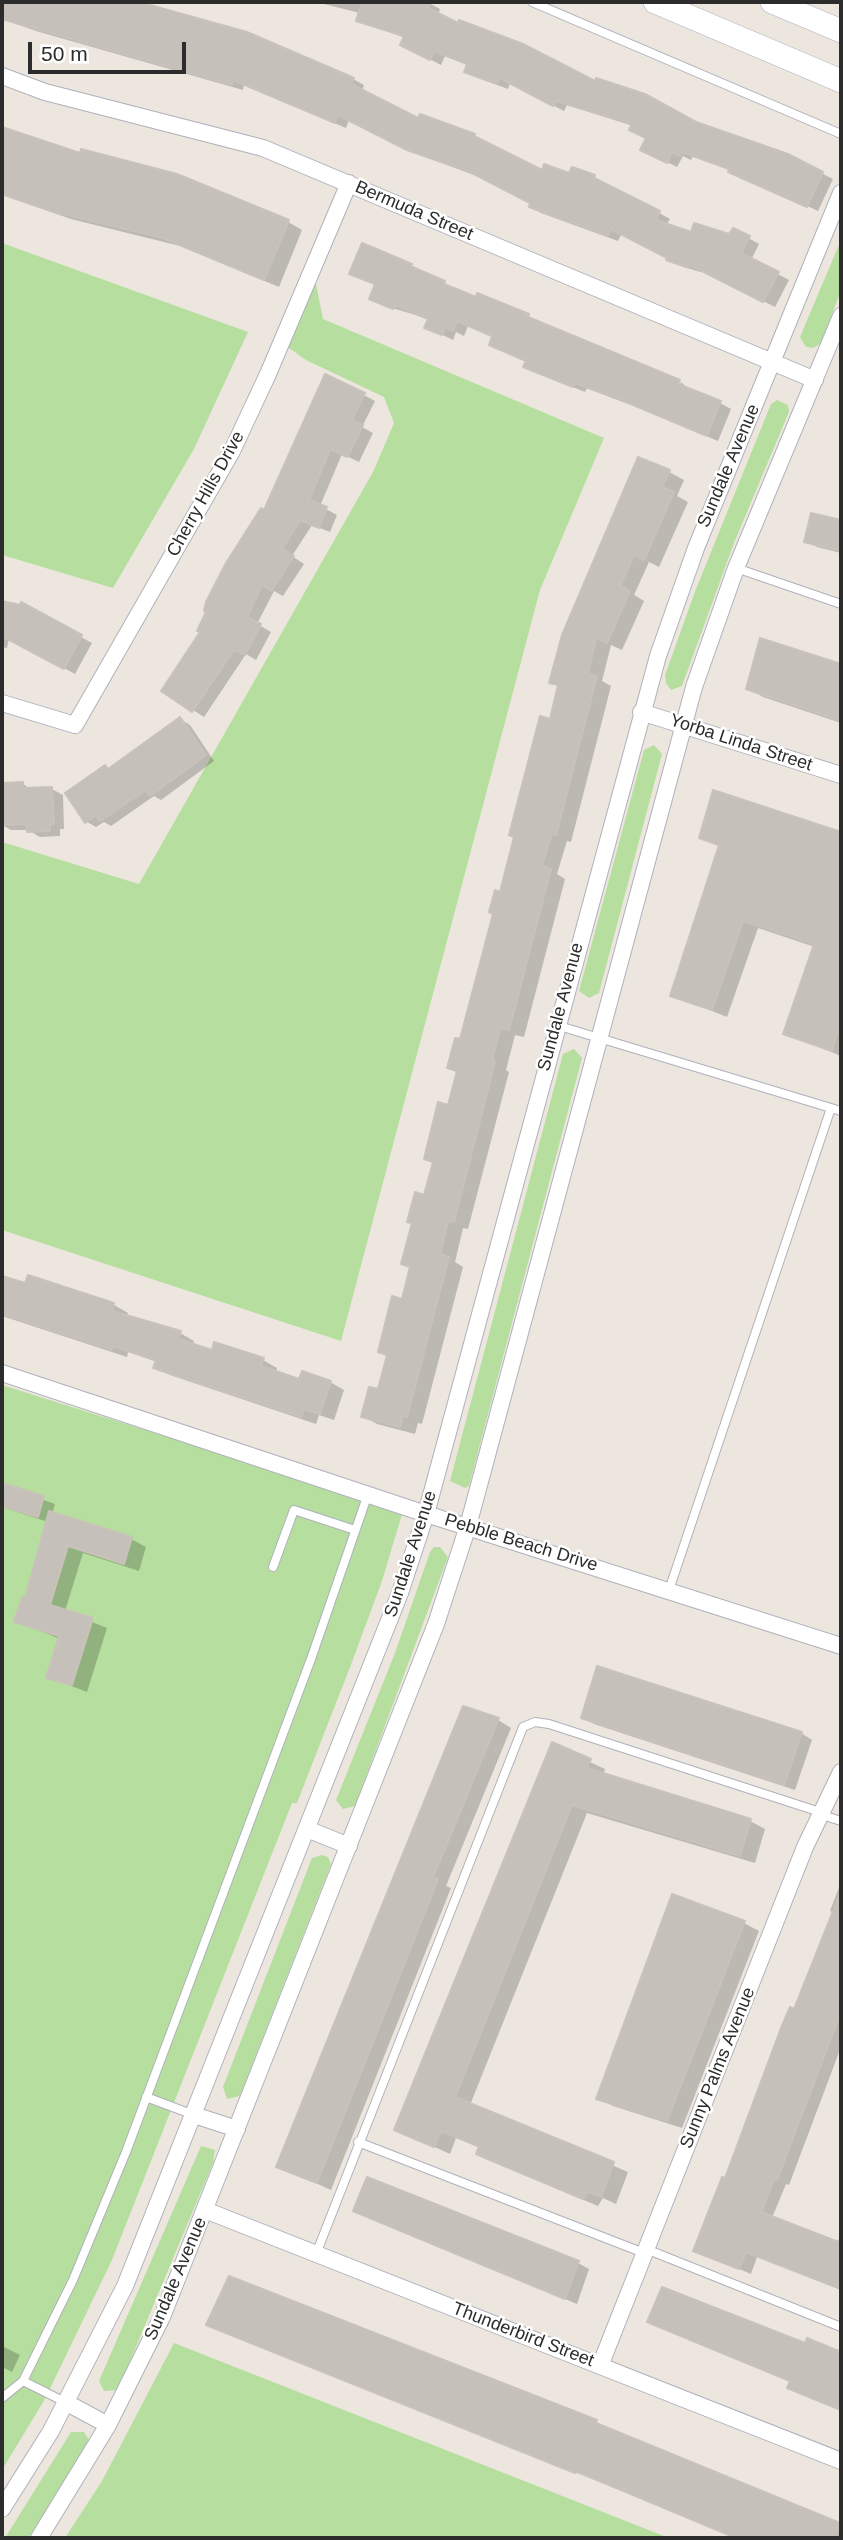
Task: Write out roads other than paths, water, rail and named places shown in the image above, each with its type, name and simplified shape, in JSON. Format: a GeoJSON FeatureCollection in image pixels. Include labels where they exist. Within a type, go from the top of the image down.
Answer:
{"type":"FeatureCollection","features":[{"type":"Feature","properties":{"kind":"main road"},"geometry":{"type":"LineString","coordinates":[[655,2],[841,81]]}},
{"type":"Feature","properties":{"kind":"main road"},"geometry":{"type":"LineString","coordinates":[[772,2],[841,31]]}},
{"type":"Feature","properties":{"kind":"street","name":"Bermuda Street"},"geometry":{"type":"LineString","coordinates":[[2,76],[45,92],[263,148],[815,380]]}},
{"type":"Feature","properties":{"kind":"street","name":"Cherry Hills Drive"},"geometry":{"type":"LineString","coordinates":[[2,703],[75,724],[232,451],[268,374],[349,183]]}},
{"type":"Feature","properties":{"kind":"street","name":"Sundale Avenue"},"geometry":{"type":"LineString","coordinates":[[2,2509],[66,2403],[125,2286],[400,1593],[426,1514],[641,712],[695,548],[841,193]]}},
{"type":"Feature","properties":{"kind":"street","name":"Sundale Avenue"},"geometry":{"type":"LineString","coordinates":[[39,2538],[108,2424],[162,2317],[436,1624],[468,1526],[683,723],[736,568],[841,316]]}},
{"type":"Feature","properties":{"kind":"street","name":"Yorba Linda Street"},"geometry":{"type":"LineString","coordinates":[[641,712],[683,723],[841,775]]}},
{"type":"Feature","properties":{"kind":"street","name":"Pebble Beach Drive"},"geometry":{"type":"LineString","coordinates":[[2,1373],[426,1514],[841,1646]]}},
{"type":"Feature","properties":{"kind":"street","name":"Sunny Palms Avenue"},"geometry":{"type":"LineString","coordinates":[[600,2366],[820,1813],[841,1772]]}},
{"type":"Feature","properties":{"kind":"street"},"geometry":{"type":"LineString","coordinates":[[307,1829],[349,1846]]}},
{"type":"Feature","properties":{"kind":"street"},"geometry":{"type":"LineString","coordinates":[[194,2115],[237,2129]]}},
{"type":"Feature","properties":{"kind":"street","name":"Thunderbird Street"},"geometry":{"type":"LineString","coordinates":[[205,2210],[841,2461]]}},
{"type":"Feature","properties":{"kind":"street"},"geometry":{"type":"LineString","coordinates":[[66,2403],[108,2424]]}},
{"type":"Feature","properties":{"kind":"lane"},"geometry":{"type":"LineString","coordinates":[[532,2],[841,135]]}},
{"type":"Feature","properties":{"kind":"lane"},"geometry":{"type":"LineString","coordinates":[[736,568],[841,604]]}},
{"type":"Feature","properties":{"kind":"lane"},"geometry":{"type":"LineString","coordinates":[[556,1025],[841,1111]]}},
{"type":"Feature","properties":{"kind":"lane"},"geometry":{"type":"LineString","coordinates":[[669,1590],[831,1108]]}},
{"type":"Feature","properties":{"kind":"lane"},"geometry":{"type":"LineString","coordinates":[[2,2398],[23,2381],[91,2240],[311,1658],[368,1494]]}},
{"type":"Feature","properties":{"kind":"lane"},"geometry":{"type":"LineString","coordinates":[[273,1567],[294,1510],[355,1530]]}},
{"type":"Feature","properties":{"kind":"lane"},"geometry":{"type":"LineString","coordinates":[[316,2254],[523,1727],[535,1722],[549,1724],[841,1821]]}},
{"type":"Feature","properties":{"kind":"lane"},"geometry":{"type":"LineString","coordinates":[[146,2097],[194,2115]]}},
{"type":"Feature","properties":{"kind":"lane"},"geometry":{"type":"LineString","coordinates":[[358,2142],[841,2327]]}},
{"type":"Feature","properties":{"kind":"lane"},"geometry":{"type":"LineString","coordinates":[[23,2381],[66,2403]]}}]}
